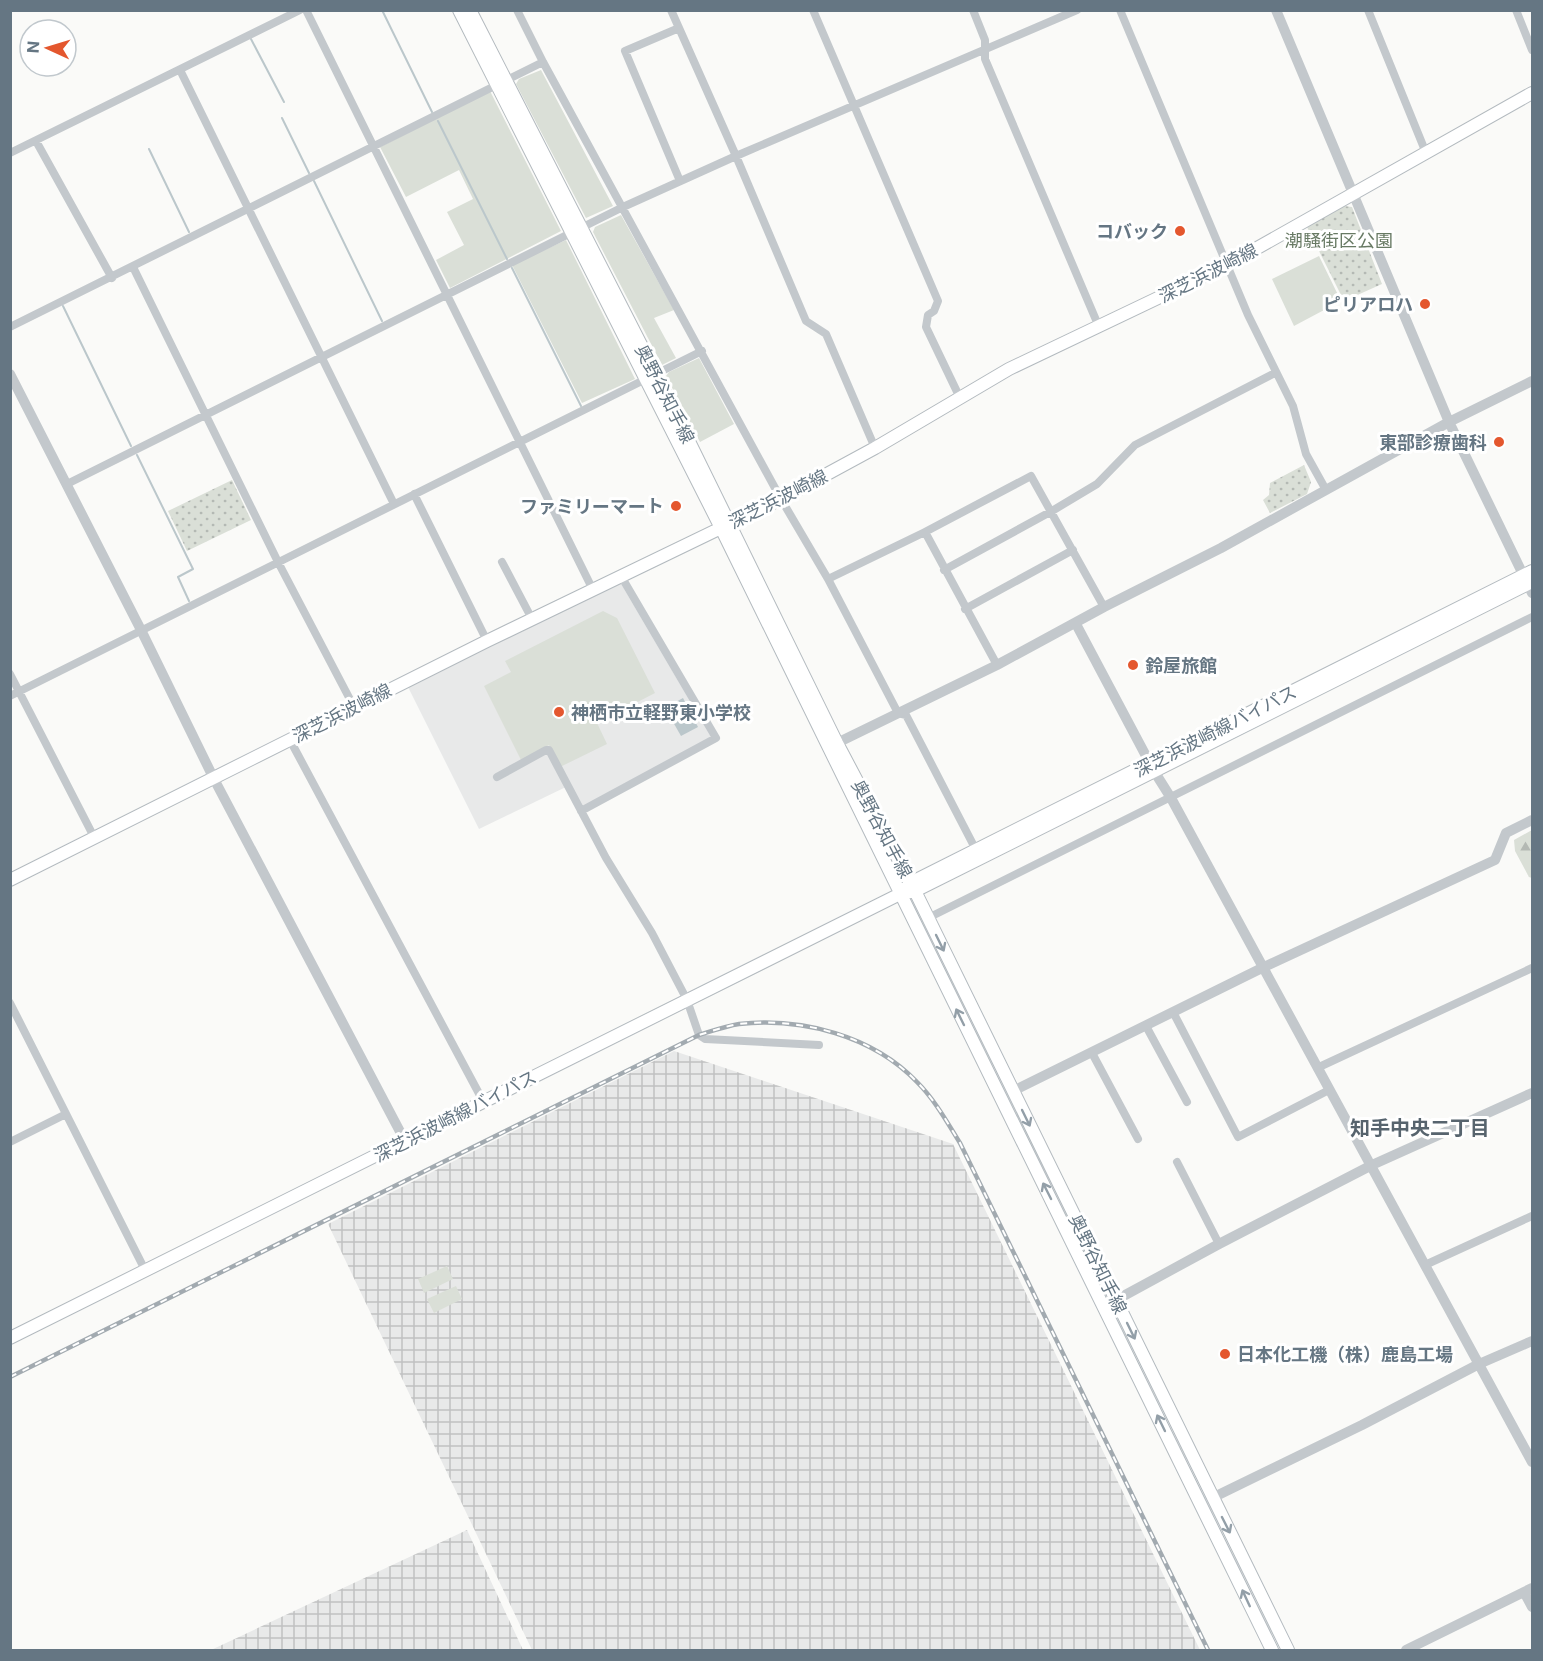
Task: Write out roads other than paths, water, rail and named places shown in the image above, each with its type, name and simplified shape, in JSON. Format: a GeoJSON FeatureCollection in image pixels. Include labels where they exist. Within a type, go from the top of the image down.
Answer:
{"type":"FeatureCollection","features":[{"type":"Feature","properties":{"kind":"main road","name":"奥野谷知手線"},"geometry":{"type":"LineString","coordinates":[[459,10],[501,82],[928,918],[1288,1650]]}},
{"type":"Feature","properties":{"kind":"main road","name":"奥野谷知手線"},"geometry":{"type":"LineString","coordinates":[[470,10],[501,82]]}},
{"type":"Feature","properties":{"kind":"main road","name":"深芝浜波崎線"},"geometry":{"type":"LineString","coordinates":[[10,880],[487,640],[782,499],[875,448],[1009,369],[1227,265],[1533,93]]}},
{"type":"Feature","properties":{"kind":"main road","name":"奥野谷知手線"},"geometry":{"type":"LineString","coordinates":[[726,526],[900,894],[1272,1650]]}},
{"type":"Feature","properties":{"kind":"main road","name":"深芝浜波崎線バイパス"},"geometry":{"type":"LineString","coordinates":[[912,887],[1530,581]]}},
{"type":"Feature","properties":{"kind":"main road","name":"深芝浜波崎線バイパス"},"geometry":{"type":"LineString","coordinates":[[11,1337],[900,894],[976,850],[1152,768]]}},
{"type":"Feature","properties":{"kind":"street"},"geometry":{"type":"LineString","coordinates":[[10,153],[300,10]]}},
{"type":"Feature","properties":{"kind":"street"},"geometry":{"type":"LineString","coordinates":[[306,10],[593,590]]}},
{"type":"Feature","properties":{"kind":"street"},"geometry":{"type":"LineString","coordinates":[[671,10],[806,321],[826,334],[875,448]]}},
{"type":"Feature","properties":{"kind":"street"},"geometry":{"type":"LineString","coordinates":[[813,10],[938,302],[934,311],[928,315],[926,327],[960,398]]}},
{"type":"Feature","properties":{"kind":"street"},"geometry":{"type":"LineString","coordinates":[[973,10],[985,40],[985,58],[1099,327]]}},
{"type":"Feature","properties":{"kind":"street"},"geometry":{"type":"LineString","coordinates":[[67,484],[576,229],[736,156],[1077,10]]}},
{"type":"Feature","properties":{"kind":"street"},"geometry":{"type":"LineString","coordinates":[[1120,10],[1227,265],[1275,373],[1293,406],[1305,454],[1326,490]]}},
{"type":"Feature","properties":{"kind":"street"},"geometry":{"type":"LineString","coordinates":[[1276,10],[1449,422],[1530,581]]}},
{"type":"Feature","properties":{"kind":"street"},"geometry":{"type":"LineString","coordinates":[[1368,10],[1426,153]]}},
{"type":"Feature","properties":{"kind":"street"},"geometry":{"type":"LineString","coordinates":[[1516,10],[1533,50]]}},
{"type":"Feature","properties":{"kind":"street"},"geometry":{"type":"LineString","coordinates":[[519,11],[543,62],[828,579],[898,713],[906,715],[976,850]]}},
{"type":"Feature","properties":{"kind":"street"},"geometry":{"type":"LineString","coordinates":[[679,28],[625,51],[680,181]]}},
{"type":"Feature","properties":{"kind":"street"},"geometry":{"type":"LineString","coordinates":[[10,327],[543,62]]}},
{"type":"Feature","properties":{"kind":"street"},"geometry":{"type":"LineString","coordinates":[[180,70],[394,504]]}},
{"type":"Feature","properties":{"kind":"street"},"geometry":{"type":"LineString","coordinates":[[36,141],[112,278]]}},
{"type":"Feature","properties":{"kind":"street"},"geometry":{"type":"LineString","coordinates":[[133,267],[278,562],[354,707]]}},
{"type":"Feature","properties":{"kind":"street"},"geometry":{"type":"LineString","coordinates":[[10,696],[702,351]]}},
{"type":"Feature","properties":{"kind":"street"},"geometry":{"type":"LineString","coordinates":[[944,570],[1053,511],[1097,484],[1135,445],[1275,373]]}},
{"type":"Feature","properties":{"kind":"street"},"geometry":{"type":"LineString","coordinates":[[10,375],[141,630],[214,779],[405,1141]]}},
{"type":"Feature","properties":{"kind":"street"},"geometry":{"type":"LineString","coordinates":[[837,743],[1076,624],[1104,607],[1221,548],[1449,422],[1533,381]]}},
{"type":"Feature","properties":{"kind":"street"},"geometry":{"type":"LineString","coordinates":[[828,579],[925,532],[1031,476],[1053,511],[1104,607]]}},
{"type":"Feature","properties":{"kind":"street"},"geometry":{"type":"LineString","coordinates":[[414,494],[487,640]]}},
{"type":"Feature","properties":{"kind":"street"},"geometry":{"type":"LineString","coordinates":[[925,532],[997,665]]}},
{"type":"Feature","properties":{"kind":"street"},"geometry":{"type":"LineString","coordinates":[[965,609],[1073,550]]}},
{"type":"Feature","properties":{"kind":"street"},"geometry":{"type":"LineString","coordinates":[[502,561],[532,619]]}},
{"type":"Feature","properties":{"kind":"street"},"geometry":{"type":"LineString","coordinates":[[581,811],[716,738],[621,576]]}},
{"type":"Feature","properties":{"kind":"street"},"geometry":{"type":"LineString","coordinates":[[928,918],[1533,617]]}},
{"type":"Feature","properties":{"kind":"street"},"geometry":{"type":"LineString","coordinates":[[1076,624],[1152,768],[1171,798],[1264,967],[1533,1462]]}},
{"type":"Feature","properties":{"kind":"street"},"geometry":{"type":"LineString","coordinates":[[10,674],[95,839]]}},
{"type":"Feature","properties":{"kind":"street"},"geometry":{"type":"LineString","coordinates":[[290,740],[483,1101]]}},
{"type":"Feature","properties":{"kind":"street"},"geometry":{"type":"LineString","coordinates":[[496,777],[549,750],[606,858],[652,933],[687,1000],[699,1035],[705,1039],[819,1045]]}},
{"type":"Feature","properties":{"kind":"street"},"geometry":{"type":"LineString","coordinates":[[1013,1091],[1264,967],[1495,860],[1506,833],[1533,820]]}},
{"type":"Feature","properties":{"kind":"street"},"geometry":{"type":"LineString","coordinates":[[1317,1068],[1533,968]]}},
{"type":"Feature","properties":{"kind":"street"},"geometry":{"type":"LineString","coordinates":[[10,1003],[145,1270]]}},
{"type":"Feature","properties":{"kind":"street"},"geometry":{"type":"LineString","coordinates":[[1173,1012],[1238,1137],[1329,1090]]}},
{"type":"Feature","properties":{"kind":"street"},"geometry":{"type":"LineString","coordinates":[[1146,1026],[1187,1102]]}},
{"type":"Feature","properties":{"kind":"street"},"geometry":{"type":"LineString","coordinates":[[1092,1053],[1138,1140]]}},
{"type":"Feature","properties":{"kind":"street"},"geometry":{"type":"LineString","coordinates":[[1116,1300],[1372,1165],[1533,1093]]}},
{"type":"Feature","properties":{"kind":"street"},"geometry":{"type":"LineString","coordinates":[[10,1142],[66,1114]]}},
{"type":"Feature","properties":{"kind":"street"},"geometry":{"type":"LineString","coordinates":[[1177,1162],[1219,1244]]}},
{"type":"Feature","properties":{"kind":"street"},"geometry":{"type":"LineString","coordinates":[[1425,1265],[1533,1216]]}},
{"type":"Feature","properties":{"kind":"street"},"geometry":{"type":"LineString","coordinates":[[1212,1498],[1362,1425],[1479,1364],[1533,1341]]}},
{"type":"Feature","properties":{"kind":"street"},"geometry":{"type":"LineString","coordinates":[[1406,1650],[1528,1590],[1533,1607]]}},
{"type":"Feature","properties":{"kind":"waterway"},"geometry":{"type":"LineString","coordinates":[[382,10],[432,112]]}},
{"type":"Feature","properties":{"kind":"waterway"},"geometry":{"type":"LineString","coordinates":[[251,39],[284,102]]}},
{"type":"Feature","properties":{"kind":"waterway"},"geometry":{"type":"LineString","coordinates":[[282,118],[309,173]]}},
{"type":"Feature","properties":{"kind":"waterway"},"geometry":{"type":"LineString","coordinates":[[438,121],[507,259]]}},
{"type":"Feature","properties":{"kind":"waterway"},"geometry":{"type":"LineString","coordinates":[[149,149],[189,232]]}},
{"type":"Feature","properties":{"kind":"waterway"},"geometry":{"type":"LineString","coordinates":[[314,181],[382,321]]}},
{"type":"Feature","properties":{"kind":"waterway"},"geometry":{"type":"LineString","coordinates":[[512,268],[581,406]]}},
{"type":"Feature","properties":{"kind":"waterway"},"geometry":{"type":"LineString","coordinates":[[63,306],[131,446]]}},
{"type":"Feature","properties":{"kind":"waterway"},"geometry":{"type":"LineString","coordinates":[[137,455],[193,569],[178,577],[189,601]]}},
{"type":"Feature","properties":{"kind":"railway"},"geometry":{"type":"LineString","coordinates":[[10,1377],[699,1035],[739,1024],[763,1023],[811,1027],[858,1042],[899,1066],[917,1082],[945,1119],[960,1143],[1208,1650]]}},
{"type":"Feature","properties":{"kind":"place","name":"コバック"},"geometry":{"type":"Point","coordinates":[1180,231]}},
{"type":"Feature","properties":{"kind":"place","name":"ピリアロハ"},"geometry":{"type":"Point","coordinates":[1425,304]}},
{"type":"Feature","properties":{"kind":"place","name":"東部診療歯科"},"geometry":{"type":"Point","coordinates":[1499,442]}},
{"type":"Feature","properties":{"kind":"place","name":"ファミリーマート"},"geometry":{"type":"Point","coordinates":[676,506]}},
{"type":"Feature","properties":{"kind":"place","name":"鈴屋旅館"},"geometry":{"type":"Point","coordinates":[1133,665]}},
{"type":"Feature","properties":{"kind":"place","name":"神栖市立軽野東小学校"},"geometry":{"type":"Point","coordinates":[559,712]}},
{"type":"Feature","properties":{"kind":"place","name":"日本化工機（株）鹿島工場"},"geometry":{"type":"Point","coordinates":[1225,1354]}},
{"type":"Feature","properties":{"kind":"district","name":"知手中央二丁目"},"geometry":{"type":"Point","coordinates":[1420,1128]}},
{"type":"Feature","properties":{"kind":"park label","name":"潮騒街区公園"},"geometry":{"type":"Point","coordinates":[1339,240]}}]}
